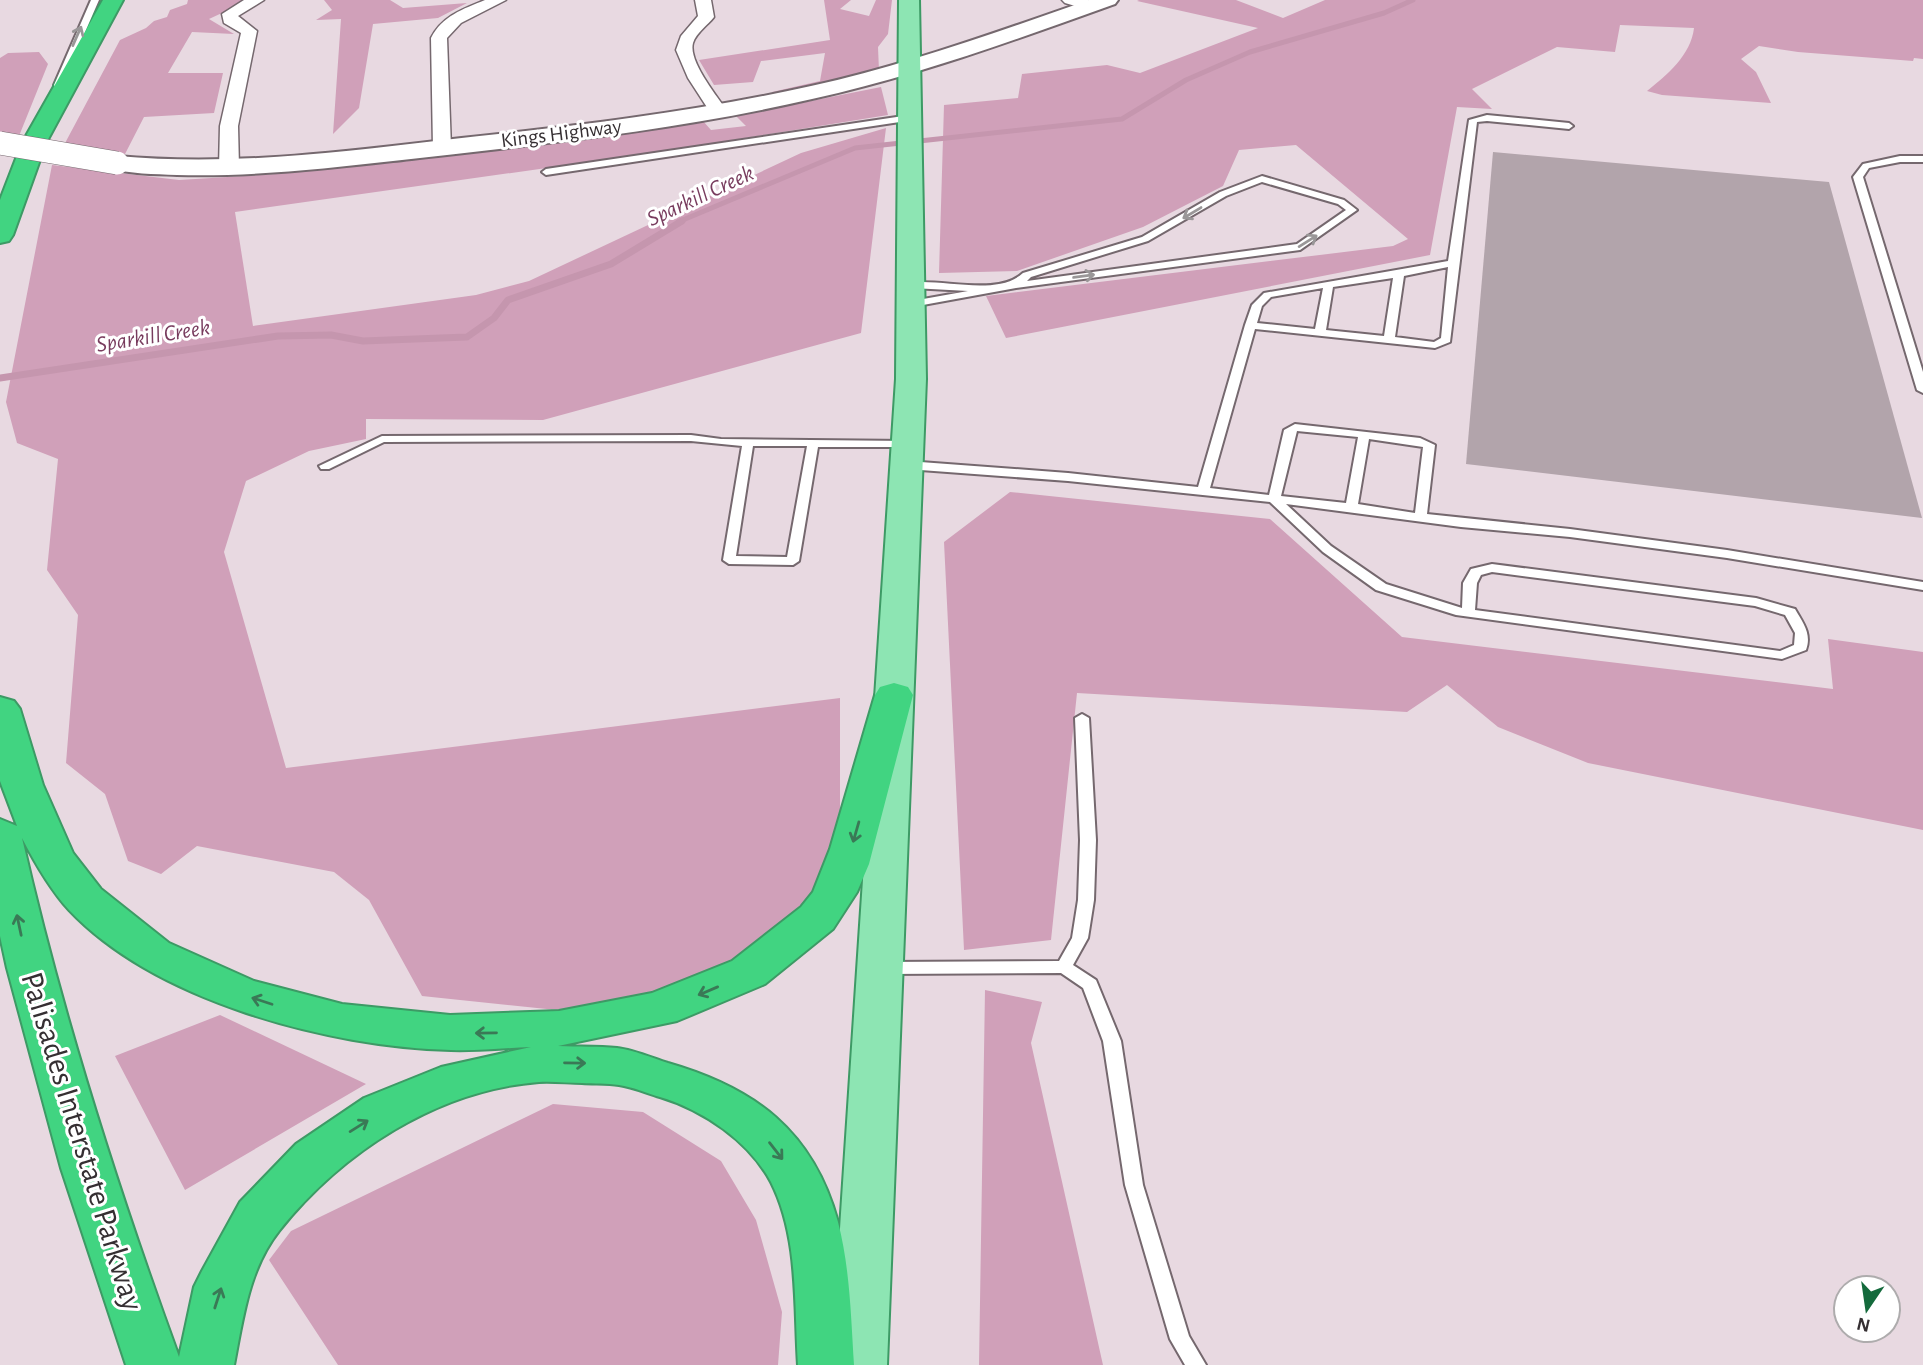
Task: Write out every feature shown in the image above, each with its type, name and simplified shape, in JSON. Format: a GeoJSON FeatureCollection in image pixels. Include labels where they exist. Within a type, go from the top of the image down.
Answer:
{"type":"FeatureCollection","features":[{"type":"Feature","properties":{"kind":"highway"},"geometry":{"type":"LineString","coordinates":[[0,236],[24,165],[45,119],[113,0]]}},
{"type":"Feature","properties":{"kind":"highway"},"geometry":{"type":"LineString","coordinates":[[0,709],[21,786],[46,846],[86,901],[139,946],[208,981],[262,1001],[310,1014],[416,1031],[478,1033],[578,1026],[675,1005],[728,983],[795,939],[817,918],[841,881],[894,695]]}},
{"type":"Feature","properties":{"kind":"highway","name":"Palisades Interstate Parkway"},"geometry":{"type":"LineString","coordinates":[[0,832],[22,937],[51,1050],[154,1365]]}},
{"type":"Feature","properties":{"kind":"highway"},"geometry":{"type":"LineString","coordinates":[[206,1365],[207,1345],[215,1310],[241,1246],[263,1212],[320,1154],[356,1127],[423,1093],[495,1070],[561,1063],[624,1067],[680,1082],[734,1111],[772,1144],[794,1178],[813,1228],[826,1365]]}},
{"type":"Feature","properties":{"kind":"main road"},"geometry":{"type":"LineString","coordinates":[[859,1365],[907,454],[912,294],[909,0]]}},
{"type":"Feature","properties":{"kind":"street"},"geometry":{"type":"LineString","coordinates":[[229,168],[229,126],[249,31],[230,20],[230,14],[256,0]]}},
{"type":"Feature","properties":{"kind":"street"},"geometry":{"type":"LineString","coordinates":[[442,148],[439,38],[442,30],[456,20],[498,0]]}},
{"type":"Feature","properties":{"kind":"street"},"geometry":{"type":"LineString","coordinates":[[703,0],[706,17],[684,45],[687,61],[718,111]]}},
{"type":"Feature","properties":{"kind":"street","name":"Kings Highway"},"geometry":{"type":"LineString","coordinates":[[0,142],[117,163],[229,168],[442,148],[718,111],[865,80],[909,67],[1090,2]]}},
{"type":"Feature","properties":{"kind":"lane"},"geometry":{"type":"LineString","coordinates":[[45,119],[76,39],[95,0]]}},
{"type":"Feature","properties":{"kind":"lane"},"geometry":{"type":"LineString","coordinates":[[546,172],[911,118]]}},
{"type":"Feature","properties":{"kind":"lane"},"geometry":{"type":"LineString","coordinates":[[1250,325],[1435,345],[1446,340],[1453,263],[1473,120],[1486,118],[1569,126]]}},
{"type":"Feature","properties":{"kind":"lane"},"geometry":{"type":"LineString","coordinates":[[1923,159],[1900,159],[1866,166],[1858,177],[1923,387]]}},
{"type":"Feature","properties":{"kind":"lane"},"geometry":{"type":"LineString","coordinates":[[912,294],[974,288],[1016,285],[1027,275],[1145,239],[1223,194],[1262,179],[1341,202],[1352,210],[1300,247],[1016,285],[912,294]]}},
{"type":"Feature","properties":{"kind":"lane"},"geometry":{"type":"LineString","coordinates":[[1203,492],[1257,305],[1268,295],[1453,263]]}},
{"type":"Feature","properties":{"kind":"lane"},"geometry":{"type":"LineString","coordinates":[[1389,340],[1399,274]]}},
{"type":"Feature","properties":{"kind":"lane"},"geometry":{"type":"LineString","coordinates":[[1320,332],[1329,283]]}},
{"type":"Feature","properties":{"kind":"lane"},"geometry":{"type":"LineString","coordinates":[[1273,499],[1290,430],[1295,427],[1420,441],[1429,445],[1420,518]]}},
{"type":"Feature","properties":{"kind":"lane"},"geometry":{"type":"LineString","coordinates":[[1350,508],[1364,435]]}},
{"type":"Feature","properties":{"kind":"lane"},"geometry":{"type":"LineString","coordinates":[[324,466],[382,439],[691,438],[748,443],[813,443],[1068,477],[1570,533],[1727,554],[1923,586]]}},
{"type":"Feature","properties":{"kind":"lane"},"geometry":{"type":"LineString","coordinates":[[748,443],[729,560],[793,561],[813,443]]}},
{"type":"Feature","properties":{"kind":"lane"},"geometry":{"type":"LineString","coordinates":[[1273,499],[1327,549],[1381,587],[1468,613],[1782,655],[1801,647],[1802,634],[1790,612],[1756,602],[1492,568],[1476,572],[1470,583],[1468,613]]}},
{"type":"Feature","properties":{"kind":"lane"},"geometry":{"type":"LineString","coordinates":[[1064,967],[1080,938],[1086,900],[1088,840],[1082,718]]}},
{"type":"Feature","properties":{"kind":"lane"},"geometry":{"type":"LineString","coordinates":[[879,968],[1064,967],[1090,985],[1112,1041],[1134,1185],[1180,1339],[1196,1365]]}},
{"type":"Feature","properties":{"kind":"shaded area"},"geometry":{"type":"Polygon","coordinates":[[[188,0],[250,0],[209,19],[234,34],[192,32],[168,73],[223,73],[214,113],[144,117],[125,154],[64,145],[120,40],[146,28],[154,21],[167,17],[170,10],[187,4],[188,0]]]}},
{"type":"Feature","properties":{"kind":"shaded area"},"geometry":{"type":"Polygon","coordinates":[[[324,0],[390,0],[403,8],[467,3],[438,18],[373,24],[359,108],[333,134],[341,19],[316,20],[332,10],[324,0]]]}},
{"type":"Feature","properties":{"kind":"shaded area"},"geometry":{"type":"Polygon","coordinates":[[[824,0],[851,0],[840,9],[869,16],[876,0],[892,0],[888,34],[878,47],[879,71],[774,96],[772,92],[820,81],[825,53],[761,61],[753,82],[714,85],[699,60],[830,40],[824,0]]]}},
{"type":"Feature","properties":{"kind":"shaded area"},"geometry":{"type":"Polygon","coordinates":[[[1236,0],[1283,18],[1325,0],[1923,0],[1923,59],[1914,58],[1913,61],[1798,52],[1759,46],[1741,59],[1756,72],[1771,103],[1662,95],[1647,91],[1683,56],[1694,28],[1620,25],[1615,52],[1557,47],[1472,89],[1492,109],[1457,107],[1430,255],[1006,338],[986,296],[1393,246],[1408,239],[1296,145],[1239,150],[1223,186],[1143,227],[1017,271],[939,273],[944,105],[1018,98],[1022,74],[1107,65],[1140,73],[1258,28],[1137,1],[1236,0]]]}},
{"type":"Feature","properties":{"kind":"shaded area"},"geometry":{"type":"Polygon","coordinates":[[[39,52],[48,64],[19,136],[0,133],[0,58],[8,53],[39,52]]]}},
{"type":"Feature","properties":{"kind":"shaded area"},"geometry":{"type":"Polygon","coordinates":[[[881,87],[888,115],[645,154],[235,212],[253,326],[476,295],[529,281],[801,153],[886,128],[861,333],[543,420],[366,419],[366,439],[309,451],[246,481],[224,552],[286,768],[840,698],[840,811],[833,865],[802,911],[729,968],[658,998],[566,1011],[422,996],[369,900],[334,872],[197,846],[161,874],[128,861],[105,794],[66,763],[78,615],[47,570],[58,459],[17,443],[6,402],[52,165],[179,180],[275,174],[609,135],[703,121],[711,130],[746,126],[736,116],[881,87]]]}},
{"type":"Feature","properties":{"kind":"shaded area"},"geometry":{"type":"Polygon","coordinates":[[[1010,492],[1270,519],[1402,637],[1833,689],[1828,639],[1923,652],[1923,830],[1588,763],[1498,727],[1447,685],[1407,712],[1077,693],[1051,940],[964,950],[944,542],[1010,492]]]}},
{"type":"Feature","properties":{"kind":"shaded area"},"geometry":{"type":"Polygon","coordinates":[[[985,990],[1042,1002],[1031,1043],[1103,1365],[979,1365],[985,990]]]}},
{"type":"Feature","properties":{"kind":"shaded area"},"geometry":{"type":"Polygon","coordinates":[[[220,1015],[366,1084],[185,1190],[115,1056],[220,1015]]]}},
{"type":"Feature","properties":{"kind":"shaded area"},"geometry":{"type":"Polygon","coordinates":[[[553,1104],[643,1112],[721,1161],[756,1220],[782,1312],[778,1365],[338,1365],[269,1260],[291,1231],[553,1104]]]}},
{"type":"Feature","properties":{"kind":"building"},"geometry":{"type":"Polygon","coordinates":[[[1493,152],[1829,182],[1922,518],[1466,464],[1493,152]]]}},
{"type":"Feature","properties":{"kind":"waterway","name":"Sparkill Creek"},"geometry":{"type":"LineString","coordinates":[[678,222],[855,148],[1122,119],[1186,80],[1250,52],[1384,13],[1413,0]]}},
{"type":"Feature","properties":{"kind":"waterway","name":"Sparkill Creek"},"geometry":{"type":"LineString","coordinates":[[0,378],[278,336],[331,335],[363,341],[467,337],[494,318],[508,300],[611,264],[682,221]]}}]}
